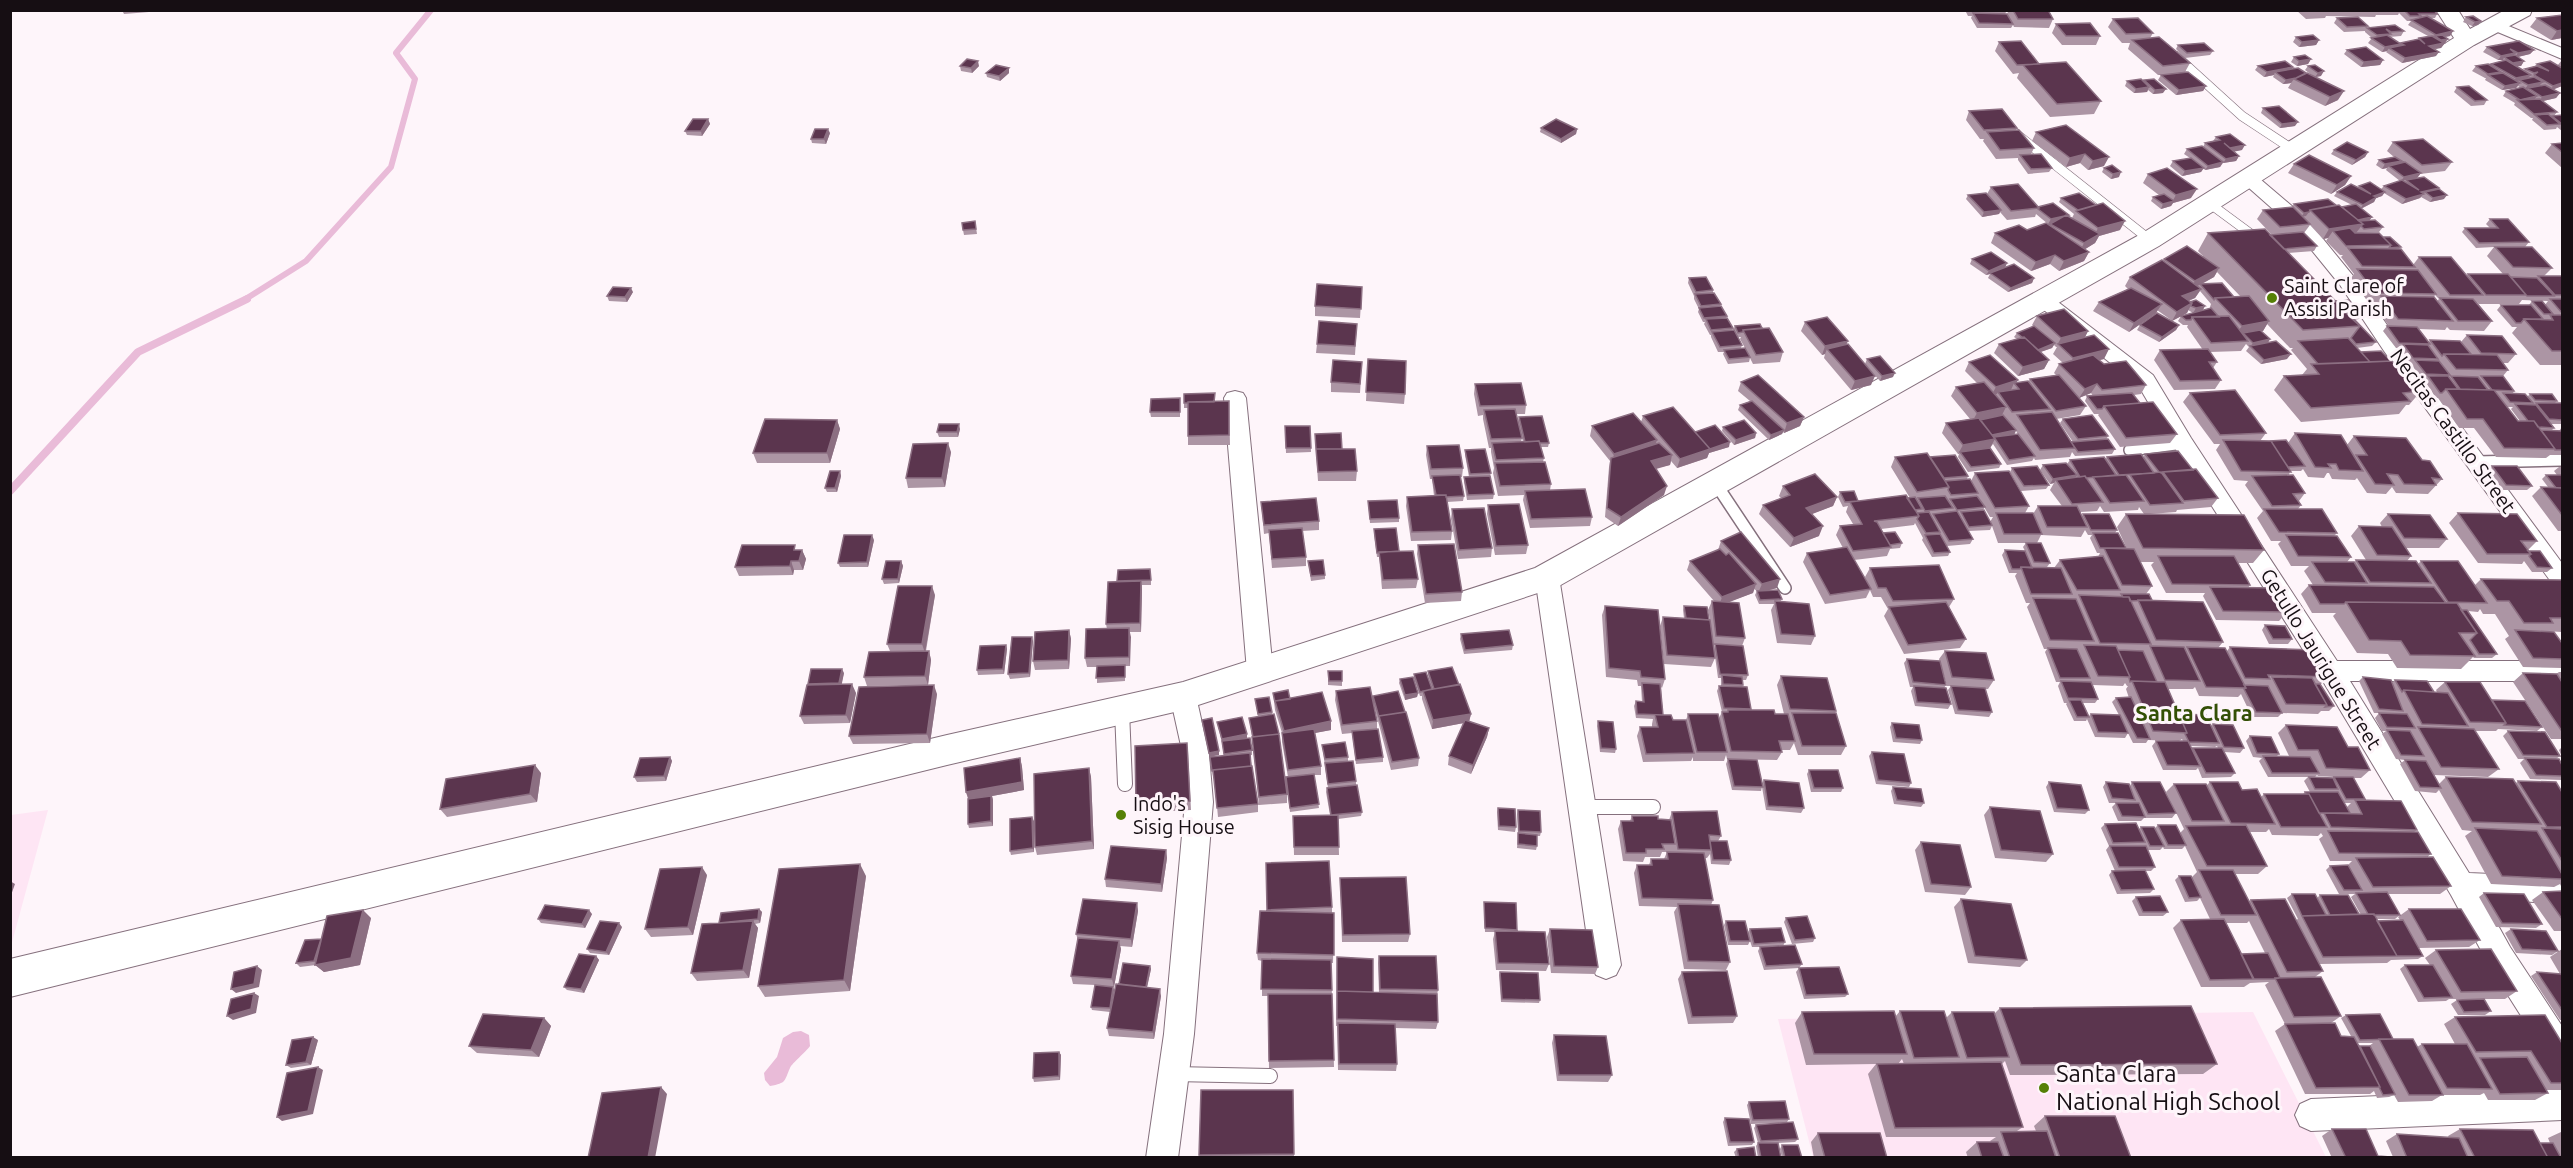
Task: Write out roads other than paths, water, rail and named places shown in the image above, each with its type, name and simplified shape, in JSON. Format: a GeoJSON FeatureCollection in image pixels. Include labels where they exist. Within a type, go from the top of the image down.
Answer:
{"type":"FeatureCollection","features":[{"type":"Feature","properties":{"kind":"main road"},"geometry":{"type":"LineString","coordinates":[[2447,10],[2466,40]]}},
{"type":"Feature","properties":{"kind":"main road"},"geometry":{"type":"LineString","coordinates":[[10,978],[935,753],[1183,696],[1547,578],[2150,240],[2466,40],[2522,10]]}},
{"type":"Feature","properties":{"kind":"street"},"geometry":{"type":"LineString","coordinates":[[2494,25],[2562,54]]}},
{"type":"Feature","properties":{"kind":"street","name":"Necitas Castillo Street"},"geometry":{"type":"LineString","coordinates":[[2247,177],[2299,222],[2347,281],[2391,346],[2562,580]]}},
{"type":"Feature","properties":{"kind":"street","name":"Getullo Jaurigue Street"},"geometry":{"type":"LineString","coordinates":[[2042,299],[2146,380],[2183,442],[2330,671],[2461,886],[2500,957],[2562,1052]]}},
{"type":"Feature","properties":{"kind":"street"},"geometry":{"type":"LineString","coordinates":[[1235,398],[1260,671]]}},
{"type":"Feature","properties":{"kind":"street"},"geometry":{"type":"LineString","coordinates":[[1547,578],[1606,965]]}},
{"type":"Feature","properties":{"kind":"street"},"geometry":{"type":"LineString","coordinates":[[2330,671],[2562,671]]}},
{"type":"Feature","properties":{"kind":"street"},"geometry":{"type":"LineString","coordinates":[[1162,1158],[1173,1074],[1199,802],[1196,755],[1183,696]]}},
{"type":"Feature","properties":{"kind":"street"},"geometry":{"type":"LineString","coordinates":[[2461,886],[2562,890]]}},
{"type":"Feature","properties":{"kind":"street"},"geometry":{"type":"LineString","coordinates":[[2311,1115],[2562,1104]]}},
{"type":"Feature","properties":{"kind":"lane"},"geometry":{"type":"LineString","coordinates":[[2169,49],[2211,90],[2242,116],[2292,149]]}},
{"type":"Feature","properties":{"kind":"lane"},"geometry":{"type":"LineString","coordinates":[[2013,132],[2150,240]]}},
{"type":"Feature","properties":{"kind":"lane"},"geometry":{"type":"LineString","coordinates":[[2209,203],[2251,234]]}},
{"type":"Feature","properties":{"kind":"lane"},"geometry":{"type":"LineString","coordinates":[[2130,450],[2183,442]]}},
{"type":"Feature","properties":{"kind":"lane"},"geometry":{"type":"LineString","coordinates":[[2476,462],[2562,460]]}},
{"type":"Feature","properties":{"kind":"lane"},"geometry":{"type":"LineString","coordinates":[[1716,484],[1785,588]]}},
{"type":"Feature","properties":{"kind":"lane"},"geometry":{"type":"LineString","coordinates":[[1122,711],[1125,784]]}},
{"type":"Feature","properties":{"kind":"lane"},"geometry":{"type":"LineString","coordinates":[[1582,807],[1653,807]]}},
{"type":"Feature","properties":{"kind":"lane"},"geometry":{"type":"LineString","coordinates":[[1173,1074],[1270,1076]]}},
{"type":"Feature","properties":{"kind":"waterway"},"geometry":{"type":"LineString","coordinates":[[244,300],[306,261],[391,167],[415,79],[396,53],[431,10]]}},
{"type":"Feature","properties":{"kind":"waterway"},"geometry":{"type":"LineString","coordinates":[[10,491],[138,352],[247,299]]}},
{"type":"Feature","properties":{"kind":"place","name":"Saint Clare of Assisi Parish"},"geometry":{"type":"Point","coordinates":[2272,298]}},
{"type":"Feature","properties":{"kind":"place","name":"Indo's Sisig House"},"geometry":{"type":"Point","coordinates":[1121,815]}},
{"type":"Feature","properties":{"kind":"place","name":"Santa Clara National High School"},"geometry":{"type":"Point","coordinates":[2044,1088]}},
{"type":"Feature","properties":{"kind":"district","name":"Santa Clara"},"geometry":{"type":"Point","coordinates":[2194,713]}}]}
